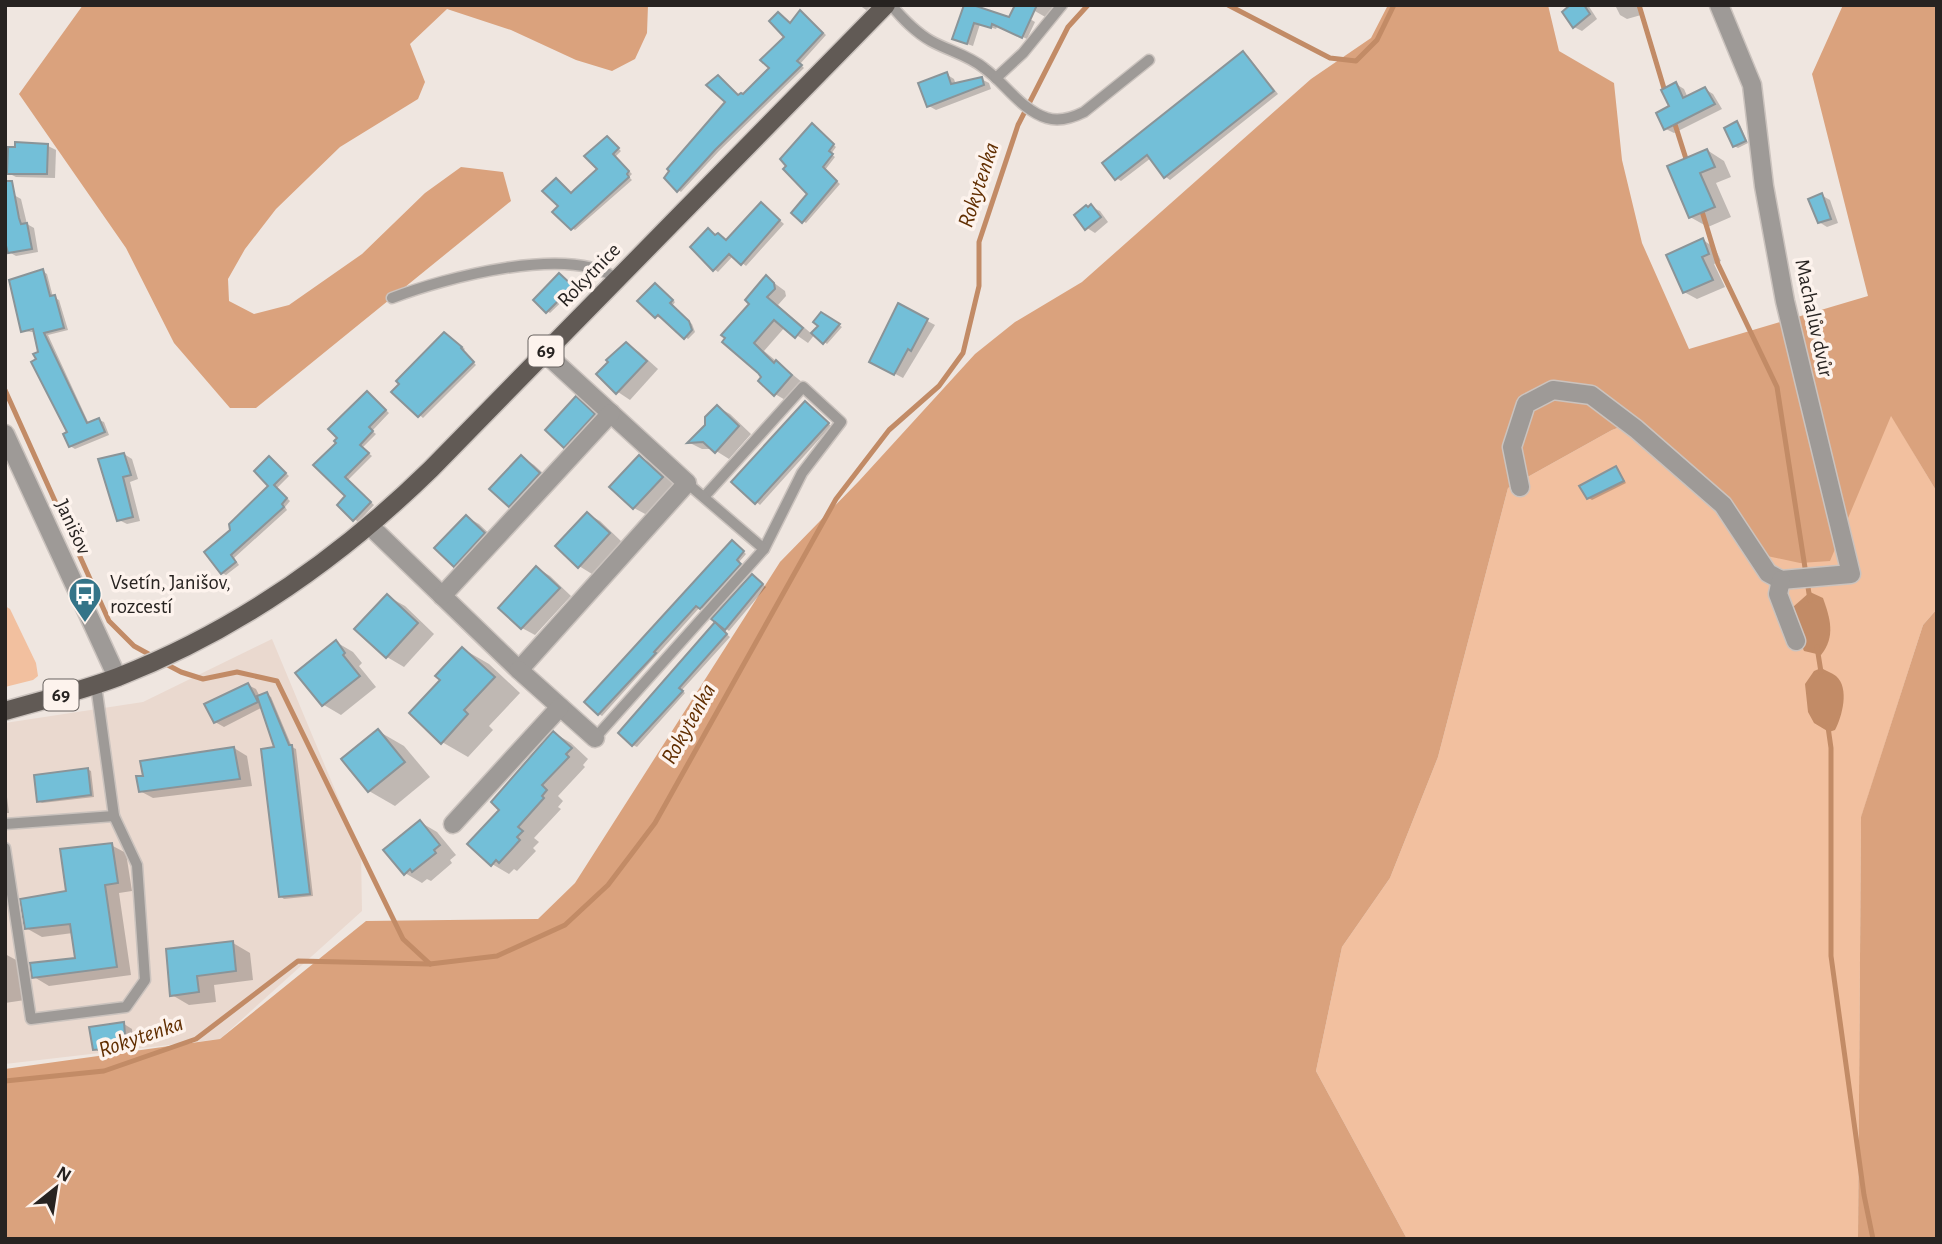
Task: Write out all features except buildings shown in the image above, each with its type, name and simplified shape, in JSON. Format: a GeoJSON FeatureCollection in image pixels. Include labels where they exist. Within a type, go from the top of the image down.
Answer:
{"type":"FeatureCollection","features":[{"type":"Feature","properties":{"kind":"main road","name":"Rokytnice"},"geometry":{"type":"LineString","coordinates":[[117,677],[171,653],[246,613],[314,569],[370,526],[431,469],[888,5]]}},
{"type":"Feature","properties":{"kind":"main road","name":"69"},"geometry":{"type":"LineString","coordinates":[[5,711],[117,677]]}},
{"type":"Feature","properties":{"kind":"street","name":"Machalův dvůr"},"geometry":{"type":"LineString","coordinates":[[1718,5],[1752,85],[1764,186],[1785,301],[1851,574],[1781,580]]}},
{"type":"Feature","properties":{"kind":"street"},"geometry":{"type":"LineString","coordinates":[[519,670],[687,483],[545,353]]}},
{"type":"Feature","properties":{"kind":"street"},"geometry":{"type":"LineString","coordinates":[[1520,487],[1513,447],[1526,404],[1553,390],[1591,395],[1636,429],[1723,505],[1768,573],[1781,580],[1778,594],[1796,641]]}},
{"type":"Feature","properties":{"kind":"street"},"geometry":{"type":"LineString","coordinates":[[442,596],[611,414]]}},
{"type":"Feature","properties":{"kind":"street","name":"Janišov"},"geometry":{"type":"LineString","coordinates":[[5,434],[117,677]]}},
{"type":"Feature","properties":{"kind":"street"},"geometry":{"type":"LineString","coordinates":[[370,526],[519,670],[595,738]]}},
{"type":"Feature","properties":{"kind":"street"},"geometry":{"type":"LineString","coordinates":[[453,824],[560,707]]}},
{"type":"Feature","properties":{"kind":"lane"},"geometry":{"type":"LineString","coordinates":[[888,5],[919,33],[967,56],[1022,102],[1048,118],[1073,118],[1084,113],[1149,60]]}},
{"type":"Feature","properties":{"kind":"lane"},"geometry":{"type":"LineString","coordinates":[[996,78],[1028,47],[1062,5]]}},
{"type":"Feature","properties":{"kind":"lane"},"geometry":{"type":"LineString","coordinates":[[392,298],[467,275],[529,266],[593,268],[607,272],[617,279]]}},
{"type":"Feature","properties":{"kind":"lane"},"geometry":{"type":"LineString","coordinates":[[595,738],[764,549],[802,473],[841,422],[803,387],[704,498]]}},
{"type":"Feature","properties":{"kind":"lane"},"geometry":{"type":"LineString","coordinates":[[687,483],[764,549]]}},
{"type":"Feature","properties":{"kind":"lane"},"geometry":{"type":"LineString","coordinates":[[5,848],[31,1019],[126,1007],[145,979],[137,866],[114,816],[96,685]]}},
{"type":"Feature","properties":{"kind":"lane"},"geometry":{"type":"LineString","coordinates":[[5,824],[114,816]]}},
{"type":"Feature","properties":{"kind":"shaded area"},"geometry":{"type":"Polygon","coordinates":[[[83,5],[648,5],[647,33],[635,59],[612,71],[576,60],[511,30],[447,9],[410,44],[425,82],[418,99],[340,147],[276,209],[245,249],[228,279],[229,301],[254,314],[289,305],[362,254],[425,193],[461,167],[503,172],[511,201],[256,408],[230,408],[174,343],[126,248],[19,94],[83,5]]]}},
{"type":"Feature","properties":{"kind":"shaded area"},"geometry":{"type":"Polygon","coordinates":[[[1388,5],[1548,5],[1559,51],[1614,83],[1622,160],[1642,243],[1689,349],[1868,296],[1812,74],[1843,5],[1937,5],[1937,492],[1891,416],[1830,561],[1800,563],[1767,556],[1634,422],[1612,430],[1508,488],[1438,757],[1390,878],[1342,947],[1316,1071],[1407,1239],[5,1239],[5,1069],[220,1039],[366,921],[538,919],[575,883],[780,562],[859,481],[975,354],[1015,322],[1082,282],[1311,79],[1371,38],[1388,5]]]}},
{"type":"Feature","properties":{"kind":"shaded area"},"geometry":{"type":"Polygon","coordinates":[[[1891,415],[1937,492],[1937,609],[1923,625],[1861,818],[1858,1239],[1407,1239],[1316,1071],[1342,947],[1390,878],[1438,757],[1508,488],[1612,430],[1634,422],[1891,415]]]}},
{"type":"Feature","properties":{"kind":"shaded area"},"geometry":{"type":"Polygon","coordinates":[[[1810,592],[1823,598],[1829,620],[1829,641],[1821,655],[1804,651],[1791,623],[1793,607],[1810,592]]]}},
{"type":"Feature","properties":{"kind":"shaded area"},"geometry":{"type":"Polygon","coordinates":[[[5,606],[10,609],[36,663],[38,676],[33,680],[5,687],[5,606]]]}},
{"type":"Feature","properties":{"kind":"shaded area"},"geometry":{"type":"Polygon","coordinates":[[[1937,609],[1937,1239],[1858,1239],[1861,817],[1923,625],[1937,609]]]}},
{"type":"Feature","properties":{"kind":"shaded area"},"geometry":{"type":"Polygon","coordinates":[[[272,639],[361,852],[362,911],[220,1039],[5,1064],[5,723],[143,702],[272,639]]]}},
{"type":"Feature","properties":{"kind":"shaded area"},"geometry":{"type":"Polygon","coordinates":[[[1821,668],[1836,676],[1844,695],[1838,724],[1835,730],[1829,732],[1814,723],[1808,712],[1805,684],[1814,671],[1821,668]]]}},
{"type":"Feature","properties":{"kind":"waterway","name":"Rokytenka"},"geometry":{"type":"LineString","coordinates":[[5,1081],[104,1071],[196,1039],[298,961],[430,964],[497,956],[565,925],[608,885],[655,823],[836,499],[889,430],[939,386],[963,353],[979,286],[979,242],[1018,125],[1068,27],[1088,5]]}},
{"type":"Feature","properties":{"kind":"waterway","name":"Rokytenka"},"geometry":{"type":"LineString","coordinates":[[1228,5],[1330,58],[1356,61],[1377,40],[1394,5]]}},
{"type":"Feature","properties":{"kind":"waterway"},"geometry":{"type":"LineString","coordinates":[[1639,5],[1666,95]]}},
{"type":"Feature","properties":{"kind":"waterway"},"geometry":{"type":"LineString","coordinates":[[1673,118],[1687,162]]}},
{"type":"Feature","properties":{"kind":"waterway"},"geometry":{"type":"LineString","coordinates":[[1701,208],[1718,264],[1777,387],[1810,600]]}},
{"type":"Feature","properties":{"kind":"waterway"},"geometry":{"type":"LineString","coordinates":[[5,390],[109,621],[134,646],[154,657]]}},
{"type":"Feature","properties":{"kind":"waterway"},"geometry":{"type":"LineString","coordinates":[[1817,647],[1821,672]]}},
{"type":"Feature","properties":{"kind":"waterway"},"geometry":{"type":"LineString","coordinates":[[162,662],[203,679],[237,672],[277,681],[403,939],[430,964]]}},
{"type":"Feature","properties":{"kind":"waterway"},"geometry":{"type":"LineString","coordinates":[[1828,727],[1831,748],[1831,956],[1864,1195],[1873,1239]]}},
{"type":"Feature","properties":{"kind":"place","name":"Vsetín, Janišov, rozcestí"},"geometry":{"type":"Point","coordinates":[85,624]}}]}
